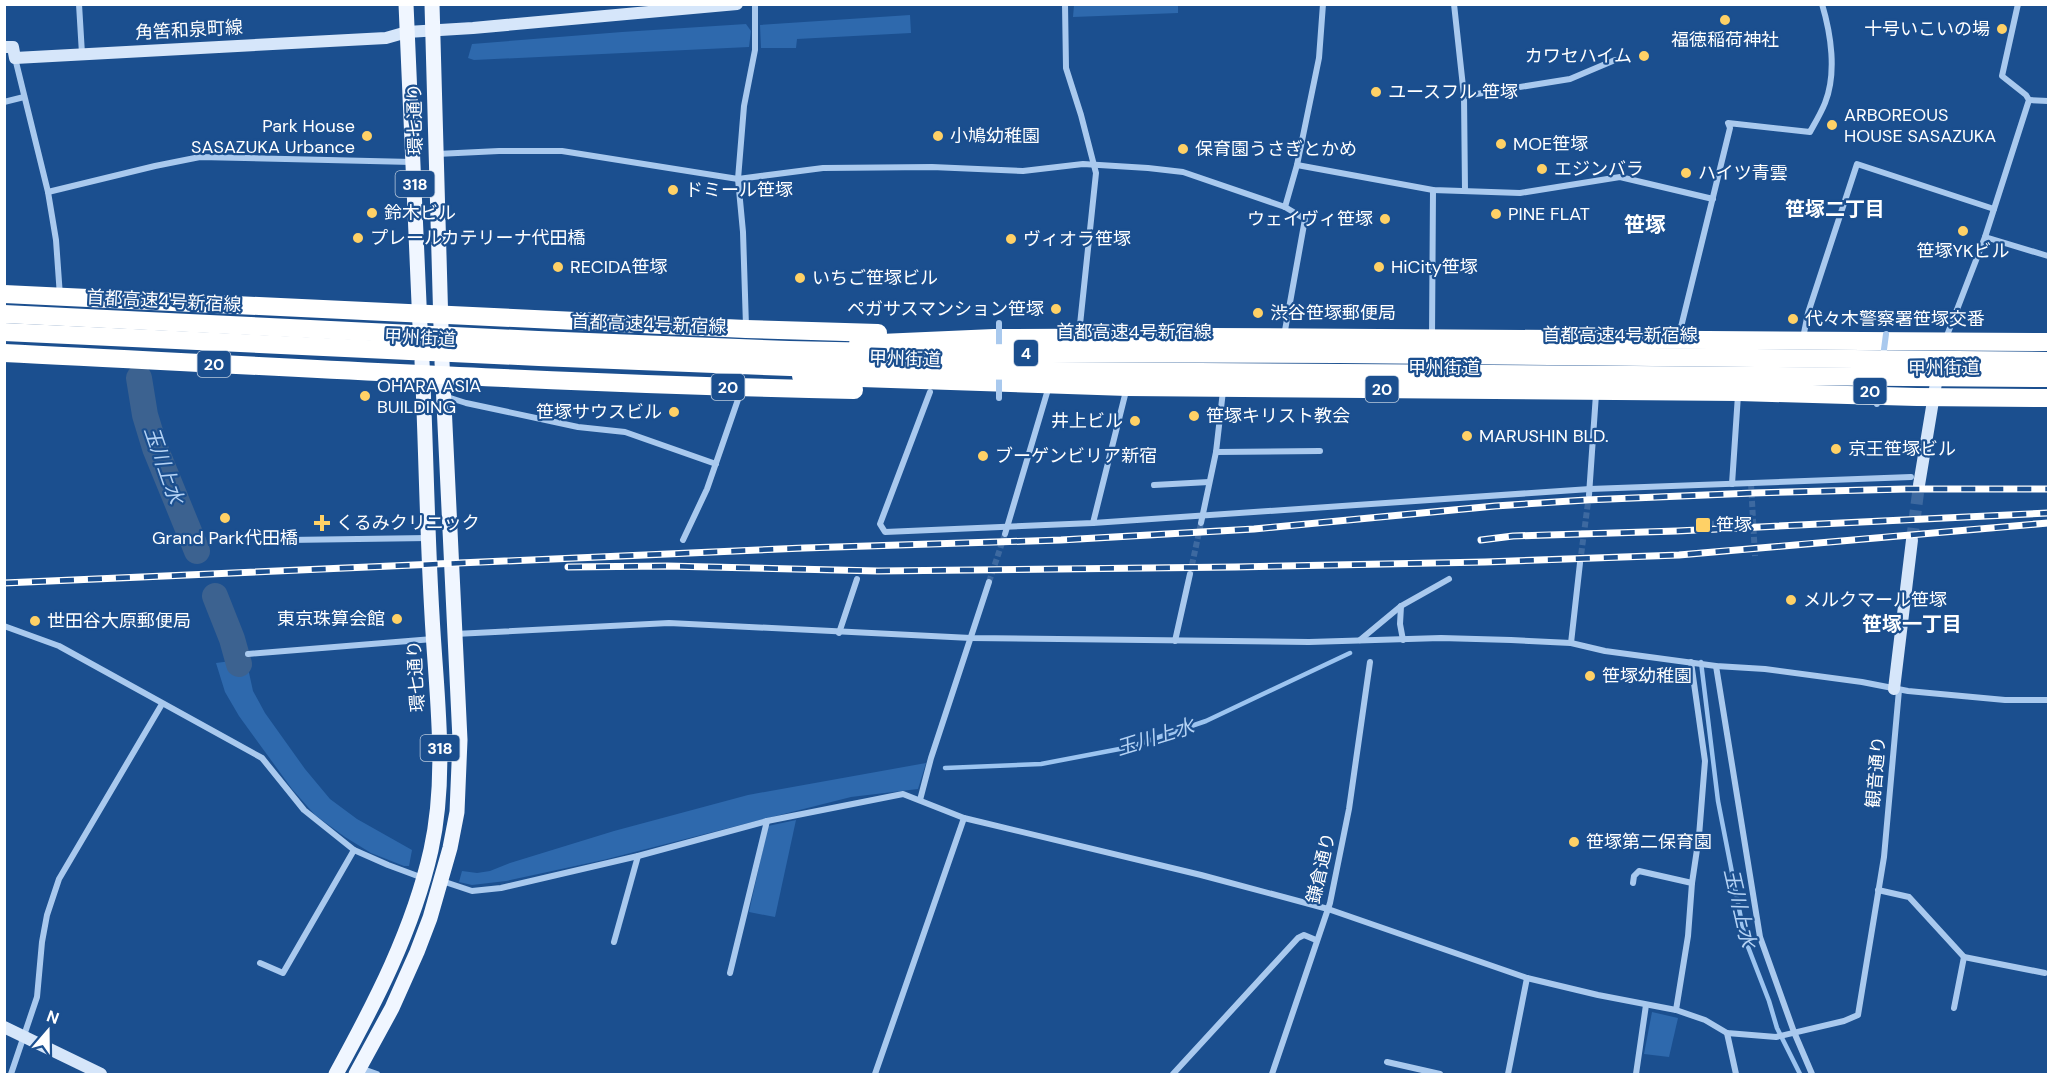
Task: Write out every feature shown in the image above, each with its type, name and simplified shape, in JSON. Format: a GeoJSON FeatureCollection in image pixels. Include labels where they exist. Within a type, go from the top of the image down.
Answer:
{"type":"FeatureCollection","features":[{"type":"Feature","properties":{"kind":"highway"},"geometry":{"type":"LineString","coordinates":[[4,294],[420,320],[746,328],[997,330]]}},
{"type":"Feature","properties":{"kind":"highway","name":"甲州街道"},"geometry":{"type":"LineString","coordinates":[[4,309],[431,331],[851,344],[997,330],[1079,338],[1680,339],[1944,345],[2049,350]]}},
{"type":"Feature","properties":{"kind":"highway","name":"首都高速4号新宿線"},"geometry":{"type":"LineString","coordinates":[[4,314],[538,340],[927,353],[1336,354],[2049,361]]}},
{"type":"Feature","properties":{"kind":"highway","name":"首都高速4号新宿線"},"geometry":{"type":"LineString","coordinates":[[4,332],[527,357],[915,370],[2049,378]]}},
{"type":"Feature","properties":{"kind":"highway","name":"甲州街道"},"geometry":{"type":"LineString","coordinates":[[4,341],[1127,387],[1596,390],[1805,394],[2049,389]]}},
{"type":"Feature","properties":{"kind":"highway"},"geometry":{"type":"LineString","coordinates":[[1944,345],[2049,342]]}},
{"type":"Feature","properties":{"kind":"highway","name":"20"},"geometry":{"type":"LineString","coordinates":[[5,353],[422,367],[742,388],[930,392],[1014,384]]}},
{"type":"Feature","properties":{"kind":"highway","name":"20"},"geometry":{"type":"LineString","coordinates":[[1934,393],[2049,398]]}},
{"type":"Feature","properties":{"kind":"main road","name":"318"},"geometry":{"type":"LineString","coordinates":[[406,4],[407,32]]}},
{"type":"Feature","properties":{"kind":"main road","name":"318"},"geometry":{"type":"LineString","coordinates":[[432,4],[433,30]]}},
{"type":"Feature","properties":{"kind":"main road","name":"角筈和泉町線"},"geometry":{"type":"LineString","coordinates":[[15,58],[386,38],[407,32],[736,4]]}},
{"type":"Feature","properties":{"kind":"main road","name":"環七通り"},"geometry":{"type":"LineString","coordinates":[[433,30],[441,320]]}},
{"type":"Feature","properties":{"kind":"main road","name":"環七通り"},"geometry":{"type":"LineString","coordinates":[[407,32],[420,320]]}},
{"type":"Feature","properties":{"kind":"main road"},"geometry":{"type":"LineString","coordinates":[[4,47],[14,47],[15,58]]}},
{"type":"Feature","properties":{"kind":"main road"},"geometry":{"type":"LineString","coordinates":[[1915,481],[1944,345]]}},
{"type":"Feature","properties":{"kind":"main road","name":"環七通り"},"geometry":{"type":"LineString","coordinates":[[336,1074],[400,948],[413,913],[431,850],[438,806],[440,741],[428,538],[422,367]]}},
{"type":"Feature","properties":{"kind":"main road","name":"318"},"geometry":{"type":"LineString","coordinates":[[358,1071],[392,1008],[417,952],[441,881],[458,812],[460,764],[442,368]]}},
{"type":"Feature","properties":{"kind":"main road"},"geometry":{"type":"LineString","coordinates":[[1896,689],[1912,540]]}},
{"type":"Feature","properties":{"kind":"main road"},"geometry":{"type":"LineString","coordinates":[[4,1027],[102,1074]]}},
{"type":"Feature","properties":{"kind":"street"},"geometry":{"type":"LineString","coordinates":[[78,4],[82,54]]}},
{"type":"Feature","properties":{"kind":"street"},"geometry":{"type":"LineString","coordinates":[[746,328],[743,232],[738,179],[744,106],[755,50],[755,4]]}},
{"type":"Feature","properties":{"kind":"street"},"geometry":{"type":"LineString","coordinates":[[1065,4],[1065,68],[1082,115],[1096,173],[1079,338]]}},
{"type":"Feature","properties":{"kind":"street"},"geometry":{"type":"LineString","coordinates":[[1284,207],[1297,165],[1319,58],[1323,4]]}},
{"type":"Feature","properties":{"kind":"street"},"geometry":{"type":"LineString","coordinates":[[1454,4],[1464,96],[1465,191]]}},
{"type":"Feature","properties":{"kind":"street"},"geometry":{"type":"LineString","coordinates":[[1680,339],[1730,128],[1728,123],[1810,132],[1825,103],[1831,80],[1828,27],[1822,4]]}},
{"type":"Feature","properties":{"kind":"street"},"geometry":{"type":"LineString","coordinates":[[2018,4],[2002,76],[2029,100],[2049,101]]}},
{"type":"Feature","properties":{"kind":"street"},"geometry":{"type":"LineString","coordinates":[[15,58],[48,192],[56,240],[60,296]]}},
{"type":"Feature","properties":{"kind":"street"},"geometry":{"type":"LineString","coordinates":[[1464,96],[1566,80],[1615,60]]}},
{"type":"Feature","properties":{"kind":"street"},"geometry":{"type":"LineString","coordinates":[[4,102],[24,97]]}},
{"type":"Feature","properties":{"kind":"street"},"geometry":{"type":"LineString","coordinates":[[1944,345],[1985,237],[2029,100]]}},
{"type":"Feature","properties":{"kind":"street"},"geometry":{"type":"LineString","coordinates":[[436,154],[499,151],[562,152],[738,179],[824,168],[932,167],[1023,171],[1095,164],[1183,172],[1284,207],[1305,219],[1284,337]]}},
{"type":"Feature","properties":{"kind":"street"},"geometry":{"type":"LineString","coordinates":[[48,192],[200,157],[414,162]]}},
{"type":"Feature","properties":{"kind":"street"},"geometry":{"type":"LineString","coordinates":[[1803,341],[1808,313],[1857,164],[1994,209]]}},
{"type":"Feature","properties":{"kind":"street"},"geometry":{"type":"LineString","coordinates":[[1297,165],[1433,190],[1520,193],[1620,177],[1713,199]]}},
{"type":"Feature","properties":{"kind":"street"},"geometry":{"type":"LineString","coordinates":[[1432,337],[1433,190]]}},
{"type":"Feature","properties":{"kind":"street"},"geometry":{"type":"LineString","coordinates":[[1985,237],[2049,256]]}},
{"type":"Feature","properties":{"kind":"street"},"geometry":{"type":"LineString","coordinates":[[997,330],[999,398]]}},
{"type":"Feature","properties":{"kind":"street"},"geometry":{"type":"LineString","coordinates":[[1877,404],[1886,334]]}},
{"type":"Feature","properties":{"kind":"street"},"geometry":{"type":"LineString","coordinates":[[1005,534],[1049,385]]}},
{"type":"Feature","properties":{"kind":"street"},"geometry":{"type":"LineString","coordinates":[[1093,523],[1127,387]]}},
{"type":"Feature","properties":{"kind":"street"},"geometry":{"type":"LineString","coordinates":[[683,540],[707,489],[742,388]]}},
{"type":"Feature","properties":{"kind":"street"},"geometry":{"type":"LineString","coordinates":[[1202,519],[1216,452],[1224,388]]}},
{"type":"Feature","properties":{"kind":"street"},"geometry":{"type":"LineString","coordinates":[[1589,492],[1596,390]]}},
{"type":"Feature","properties":{"kind":"street"},"geometry":{"type":"LineString","coordinates":[[930,392],[880,524],[885,532],[1202,519],[1732,484],[1915,481]]}},
{"type":"Feature","properties":{"kind":"street"},"geometry":{"type":"LineString","coordinates":[[1732,484],[1739,392]]}},
{"type":"Feature","properties":{"kind":"street"},"geometry":{"type":"LineString","coordinates":[[444,395],[466,403],[578,427],[625,432],[716,464]]}},
{"type":"Feature","properties":{"kind":"street"},"geometry":{"type":"LineString","coordinates":[[1216,452],[1320,451]]}},
{"type":"Feature","properties":{"kind":"street"},"geometry":{"type":"LineString","coordinates":[[1154,485],[1209,482]]}},
{"type":"Feature","properties":{"kind":"street"},"geometry":{"type":"LineString","coordinates":[[288,540],[428,538]]}},
{"type":"Feature","properties":{"kind":"street"},"geometry":{"type":"LineString","coordinates":[[1570,643],[1580,563]]}},
{"type":"Feature","properties":{"kind":"street"},"geometry":{"type":"LineString","coordinates":[[1175,641],[1190,574]]}},
{"type":"Feature","properties":{"kind":"street"},"geometry":{"type":"LineString","coordinates":[[839,633],[857,579]]}},
{"type":"Feature","properties":{"kind":"street"},"geometry":{"type":"LineString","coordinates":[[1360,641],[1401,606],[1449,579]]}},
{"type":"Feature","properties":{"kind":"street"},"geometry":{"type":"LineString","coordinates":[[920,800],[989,582]]}},
{"type":"Feature","properties":{"kind":"street"},"geometry":{"type":"LineString","coordinates":[[1401,606],[1400,624],[1403,640]]}},
{"type":"Feature","properties":{"kind":"street"},"geometry":{"type":"LineString","coordinates":[[455,634],[669,623],[971,638],[1175,641],[1360,641],[1441,638],[1570,643],[1605,651],[1862,682],[1896,689],[2005,700],[2049,700]]}},
{"type":"Feature","properties":{"kind":"street"},"geometry":{"type":"LineString","coordinates":[[4,627],[59,646],[262,758],[304,810],[354,850],[423,878]]}},
{"type":"Feature","properties":{"kind":"street"},"geometry":{"type":"LineString","coordinates":[[248,654],[433,639]]}},
{"type":"Feature","properties":{"kind":"street","name":"鎌倉通り"},"geometry":{"type":"LineString","coordinates":[[1272,1074],[1328,909],[1349,809],[1370,662]]}},
{"type":"Feature","properties":{"kind":"street"},"geometry":{"type":"LineString","coordinates":[[1676,1010],[1688,936],[1705,761],[1693,662]]}},
{"type":"Feature","properties":{"kind":"street"},"geometry":{"type":"LineString","coordinates":[[1715,666],[1760,937],[1790,1033],[1812,1074]]}},
{"type":"Feature","properties":{"kind":"street","name":"観音通り"},"geometry":{"type":"LineString","coordinates":[[1790,1033],[1844,1021],[1858,1014],[1884,857],[1896,689]]}},
{"type":"Feature","properties":{"kind":"street"},"geometry":{"type":"LineString","coordinates":[[12,1074],[37,997],[47,915],[59,879],[162,704]]}},
{"type":"Feature","properties":{"kind":"street"},"geometry":{"type":"LineString","coordinates":[[441,881],[472,891],[482,890],[638,856],[767,821],[903,794],[964,818],[1190,872],[1328,909],[1527,978],[1676,1010],[1705,1020],[1727,1033],[1776,1037],[1790,1033]]}},
{"type":"Feature","properties":{"kind":"street"},"geometry":{"type":"LineString","coordinates":[[875,1074],[964,818]]}},
{"type":"Feature","properties":{"kind":"street"},"geometry":{"type":"LineString","coordinates":[[730,973],[767,821]]}},
{"type":"Feature","properties":{"kind":"street"},"geometry":{"type":"LineString","coordinates":[[260,963],[284,973],[354,850]]}},
{"type":"Feature","properties":{"kind":"street"},"geometry":{"type":"LineString","coordinates":[[614,942],[638,856]]}},
{"type":"Feature","properties":{"kind":"street"},"geometry":{"type":"LineString","coordinates":[[1633,883],[1634,876],[1639,871],[1692,883]]}},
{"type":"Feature","properties":{"kind":"street"},"geometry":{"type":"LineString","coordinates":[[1878,890],[1909,897],[1964,957],[2045,973]]}},
{"type":"Feature","properties":{"kind":"street"},"geometry":{"type":"LineString","coordinates":[[1173,1074],[1298,938],[1304,935],[1316,940]]}},
{"type":"Feature","properties":{"kind":"street"},"geometry":{"type":"LineString","coordinates":[[1954,1008],[1964,957]]}},
{"type":"Feature","properties":{"kind":"street"},"geometry":{"type":"LineString","coordinates":[[1508,1074],[1527,978]]}},
{"type":"Feature","properties":{"kind":"street"},"geometry":{"type":"LineString","coordinates":[[1636,1074],[1646,1005]]}},
{"type":"Feature","properties":{"kind":"street"},"geometry":{"type":"LineString","coordinates":[[1727,1033],[1736,1074]]}},
{"type":"Feature","properties":{"kind":"street"},"geometry":{"type":"LineString","coordinates":[[1387,1062],[1440,1074]]}},
{"type":"Feature","properties":{"kind":"street"},"geometry":{"type":"LineString","coordinates":[[358,1071],[377,1074]]}},
{"type":"Feature","properties":{"kind":"shaded area"},"geometry":{"type":"Polygon","coordinates":[[[1074,5],[1178,5],[1178,13],[1073,17],[1074,5]]]}},
{"type":"Feature","properties":{"kind":"shaded area"},"geometry":{"type":"Polygon","coordinates":[[[910,15],[911,33],[797,39],[796,48],[761,48],[760,25],[910,15]]]}},
{"type":"Feature","properties":{"kind":"shaded area"},"geometry":{"type":"Polygon","coordinates":[[[746,24],[751,31],[749,47],[474,60],[468,58],[472,44],[746,24]]]}},
{"type":"Feature","properties":{"kind":"shaded area"},"geometry":{"type":"Polygon","coordinates":[[[246,659],[253,691],[265,713],[305,769],[330,799],[357,819],[412,850],[409,866],[371,853],[345,837],[315,815],[292,789],[239,716],[225,692],[216,663],[246,659]]]}},
{"type":"Feature","properties":{"kind":"shaded area"},"geometry":{"type":"Polygon","coordinates":[[[926,763],[918,789],[851,797],[603,860],[506,881],[472,885],[459,882],[462,871],[477,873],[490,871],[614,831],[748,795],[926,763]]]}},
{"type":"Feature","properties":{"kind":"shaded area"},"geometry":{"type":"Polygon","coordinates":[[[796,820],[775,917],[749,912],[768,826],[796,820]]]}},
{"type":"Feature","properties":{"kind":"shaded area"},"geometry":{"type":"Polygon","coordinates":[[[1652,1012],[1678,1018],[1669,1057],[1644,1054],[1652,1012]]]}},
{"type":"Feature","properties":{"kind":"waterway","name":"玉川上水"},"geometry":{"type":"LineString","coordinates":[[139,378],[145,415],[155,448],[197,551]]}},
{"type":"Feature","properties":{"kind":"waterway","name":"玉川上水"},"geometry":{"type":"LineString","coordinates":[[215,596],[239,664]]}},
{"type":"Feature","properties":{"kind":"waterway","name":"玉川上水"},"geometry":{"type":"LineString","coordinates":[[945,768],[1041,764],[1130,747],[1206,721],[1350,653]]}},
{"type":"Feature","properties":{"kind":"waterway","name":"玉川上水"},"geometry":{"type":"LineString","coordinates":[[1701,662],[1718,801],[1745,939],[1777,1028],[1800,1074]]}},
{"type":"Feature","properties":{"kind":"tunnel"},"geometry":{"type":"LineString","coordinates":[[1751,483],[1755,556]]}},
{"type":"Feature","properties":{"kind":"tunnel"},"geometry":{"type":"LineString","coordinates":[[1912,540],[1919,485]]}},
{"type":"Feature","properties":{"kind":"tunnel"},"geometry":{"type":"LineString","coordinates":[[1580,563],[1589,495]]}},
{"type":"Feature","properties":{"kind":"tunnel"},"geometry":{"type":"LineString","coordinates":[[1708,524],[1753,522]]}},
{"type":"Feature","properties":{"kind":"tunnel"},"geometry":{"type":"LineString","coordinates":[[1190,574],[1201,523]]}},
{"type":"Feature","properties":{"kind":"tunnel"},"geometry":{"type":"LineString","coordinates":[[989,582],[1005,534]]}},
{"type":"Feature","properties":{"kind":"railway"},"geometry":{"type":"LineString","coordinates":[[4,583],[804,548],[1061,540],[1254,529],[1495,506],[1586,500],[1906,489],[2048,489]]}},
{"type":"Feature","properties":{"kind":"railway"},"geometry":{"type":"LineString","coordinates":[[1481,540],[1513,536],[1677,531],[2048,513]]}},
{"type":"Feature","properties":{"kind":"railway"},"geometry":{"type":"LineString","coordinates":[[568,567],[667,566],[878,571],[1485,562],[1679,555],[2048,523]]}},
{"type":"Feature","properties":{"kind":"place","name":"福徳稲荷神社"},"geometry":{"type":"Point","coordinates":[1725,20]}},
{"type":"Feature","properties":{"kind":"place","name":"十号いこいの場"},"geometry":{"type":"Point","coordinates":[2002,29]}},
{"type":"Feature","properties":{"kind":"place","name":"カワセハイム"},"geometry":{"type":"Point","coordinates":[1644,56]}},
{"type":"Feature","properties":{"kind":"place","name":"ユースフル 笹塚"},"geometry":{"type":"Point","coordinates":[1376,92]}},
{"type":"Feature","properties":{"kind":"place","name":"ARBOREOUS HOUSE SASAZUKA"},"geometry":{"type":"Point","coordinates":[1832,125]}},
{"type":"Feature","properties":{"kind":"place","name":"Park House SASAZUKA Urbance"},"geometry":{"type":"Point","coordinates":[367,136]}},
{"type":"Feature","properties":{"kind":"place","name":"小鳩幼稚園"},"geometry":{"type":"Point","coordinates":[938,136]}},
{"type":"Feature","properties":{"kind":"place","name":"MOE笹塚"},"geometry":{"type":"Point","coordinates":[1501,144]}},
{"type":"Feature","properties":{"kind":"place","name":"保育園うさぎとかめ"},"geometry":{"type":"Point","coordinates":[1183,149]}},
{"type":"Feature","properties":{"kind":"place","name":"エジンバラ"},"geometry":{"type":"Point","coordinates":[1542,169]}},
{"type":"Feature","properties":{"kind":"place","name":"ハイツ青雲"},"geometry":{"type":"Point","coordinates":[1686,173]}},
{"type":"Feature","properties":{"kind":"place","name":"ドミール笹塚"},"geometry":{"type":"Point","coordinates":[673,190]}},
{"type":"Feature","properties":{"kind":"place","name":"鈴木ビル"},"geometry":{"type":"Point","coordinates":[372,213]}},
{"type":"Feature","properties":{"kind":"place","name":"PINE FLAT"},"geometry":{"type":"Point","coordinates":[1496,214]}},
{"type":"Feature","properties":{"kind":"place","name":"ウェイヴィ笹塚"},"geometry":{"type":"Point","coordinates":[1385,219]}},
{"type":"Feature","properties":{"kind":"place","name":"笹塚YKビル"},"geometry":{"type":"Point","coordinates":[1963,231]}},
{"type":"Feature","properties":{"kind":"place","name":"プレールカテリーナ代田橋"},"geometry":{"type":"Point","coordinates":[358,238]}},
{"type":"Feature","properties":{"kind":"place","name":"ヴィオラ笹塚"},"geometry":{"type":"Point","coordinates":[1011,239]}},
{"type":"Feature","properties":{"kind":"place","name":"RECIDA笹塚"},"geometry":{"type":"Point","coordinates":[558,267]}},
{"type":"Feature","properties":{"kind":"place","name":"HiCity笹塚"},"geometry":{"type":"Point","coordinates":[1379,267]}},
{"type":"Feature","properties":{"kind":"place","name":"いちご笹塚ビル"},"geometry":{"type":"Point","coordinates":[800,278]}},
{"type":"Feature","properties":{"kind":"place","name":"ペガサスマンション笹塚"},"geometry":{"type":"Point","coordinates":[1056,309]}},
{"type":"Feature","properties":{"kind":"place","name":"渋谷笹塚郵便局"},"geometry":{"type":"Point","coordinates":[1258,313]}},
{"type":"Feature","properties":{"kind":"place","name":"代々木警察署笹塚交番"},"geometry":{"type":"Point","coordinates":[1793,319]}},
{"type":"Feature","properties":{"kind":"place","name":"OHARA ASIA BUILDING"},"geometry":{"type":"Point","coordinates":[365,396]}},
{"type":"Feature","properties":{"kind":"place","name":"笹塚サウスビル"},"geometry":{"type":"Point","coordinates":[674,412]}},
{"type":"Feature","properties":{"kind":"place","name":"笹塚キリスト教会"},"geometry":{"type":"Point","coordinates":[1194,416]}},
{"type":"Feature","properties":{"kind":"place","name":"井上ビル"},"geometry":{"type":"Point","coordinates":[1135,421]}},
{"type":"Feature","properties":{"kind":"place","name":"MARUSHIN BLD."},"geometry":{"type":"Point","coordinates":[1467,436]}},
{"type":"Feature","properties":{"kind":"place","name":"京王笹塚ビル"},"geometry":{"type":"Point","coordinates":[1836,449]}},
{"type":"Feature","properties":{"kind":"place","name":"ブーゲンビリア新宿"},"geometry":{"type":"Point","coordinates":[983,456]}},
{"type":"Feature","properties":{"kind":"place","name":"Grand Park代田橋"},"geometry":{"type":"Point","coordinates":[225,518]}},
{"type":"Feature","properties":{"kind":"place","name":"くるみクリニック"},"geometry":{"type":"Point","coordinates":[322,523]}},
{"type":"Feature","properties":{"kind":"place","name":"笹塚"},"geometry":{"type":"Point","coordinates":[1703,525]}},
{"type":"Feature","properties":{"kind":"place","name":"メルクマール笹塚"},"geometry":{"type":"Point","coordinates":[1791,600]}},
{"type":"Feature","properties":{"kind":"place","name":"東京珠算会館"},"geometry":{"type":"Point","coordinates":[397,619]}},
{"type":"Feature","properties":{"kind":"place","name":"世田谷大原郵便局"},"geometry":{"type":"Point","coordinates":[35,621]}},
{"type":"Feature","properties":{"kind":"place","name":"笹塚幼稚園"},"geometry":{"type":"Point","coordinates":[1590,676]}},
{"type":"Feature","properties":{"kind":"place","name":"笹塚第二保育園"},"geometry":{"type":"Point","coordinates":[1574,842]}},
{"type":"Feature","properties":{"kind":"district","name":"笹塚二丁目"},"geometry":{"type":"Point","coordinates":[1835,209]}},
{"type":"Feature","properties":{"kind":"district","name":"笹塚"},"geometry":{"type":"Point","coordinates":[1645,225]}},
{"type":"Feature","properties":{"kind":"district","name":"笹塚一丁目"},"geometry":{"type":"Point","coordinates":[1912,624]}}]}
